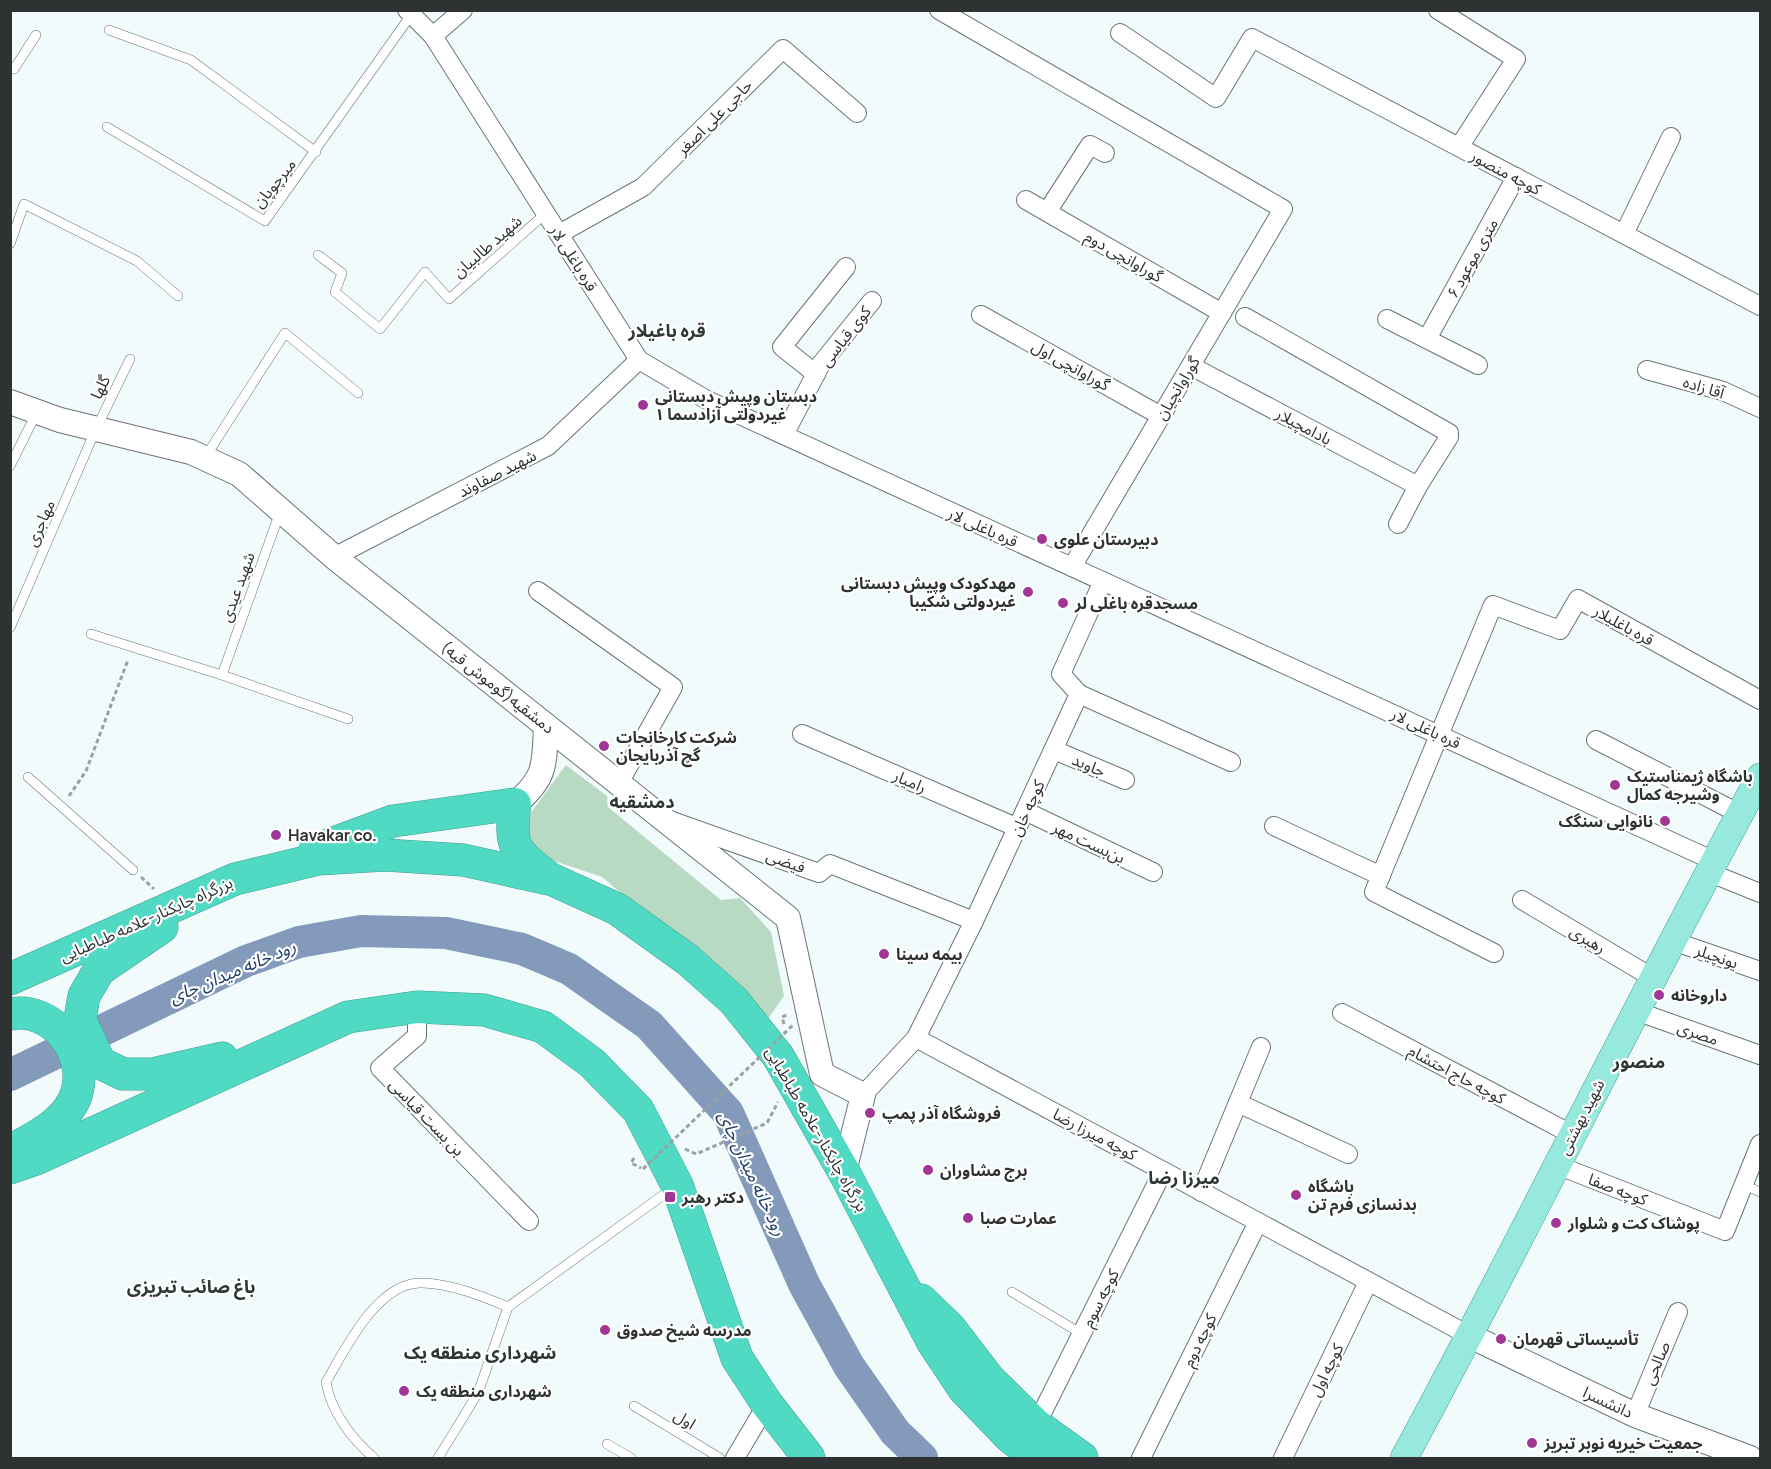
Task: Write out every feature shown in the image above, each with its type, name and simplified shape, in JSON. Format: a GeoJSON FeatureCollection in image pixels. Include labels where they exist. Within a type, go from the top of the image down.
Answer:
{"type":"FeatureCollection","features":[{"type":"Feature","properties":{"kind":"highway"},"geometry":{"type":"LineString","coordinates":[[290,1042],[152,1074],[123,1074],[100,1063],[80,1019],[84,996],[99,970],[235,879],[393,821],[515,804],[511,833],[521,856],[553,880]]}},
{"type":"Feature","properties":{"kind":"highway","name":"بزرگراه چایکنار-علامه طباطبایی"},"geometry":{"type":"LineString","coordinates":[[10,979],[235,879],[318,859],[385,855],[463,860],[553,880],[617,909],[688,960],[734,1001],[778,1056],[844,1172],[932,1341],[964,1389],[1010,1437],[1037,1458]]}},
{"type":"Feature","properties":{"kind":"highway"},"geometry":{"type":"LineString","coordinates":[[10,1168],[36,1159],[348,1017],[417,1007],[484,1010],[543,1028],[592,1063],[638,1110],[677,1185],[738,1358],[767,1404],[809,1458]]}},
{"type":"Feature","properties":{"kind":"highway"},"geometry":{"type":"LineString","coordinates":[[10,1151],[55,1126],[77,1094],[80,1066],[64,1034],[47,1019],[16,1013]]}},
{"type":"Feature","properties":{"kind":"highway"},"geometry":{"type":"LineString","coordinates":[[901,1280],[950,1328],[989,1379],[1036,1425],[1082,1458]]}},
{"type":"Feature","properties":{"kind":"main road","name":"دمشقیه(گوموش قیه)"},"geometry":{"type":"LineString","coordinates":[[10,402],[96,429],[191,452],[239,474],[334,557],[788,918],[822,1074],[863,1095]]}},
{"type":"Feature","properties":{"kind":"main road"},"geometry":{"type":"LineString","coordinates":[[515,804],[535,787],[544,762],[546,726]]}},
{"type":"Feature","properties":{"kind":"main road","name":"شهید بهشتى"},"geometry":{"type":"LineString","coordinates":[[1404,1458],[1470,1336],[1711,866],[1761,777]]}},
{"type":"Feature","properties":{"kind":"main road"},"geometry":{"type":"LineString","coordinates":[[844,1172],[863,1095]]}},
{"type":"Feature","properties":{"kind":"main road","name":"دانشسرا"},"geometry":{"type":"LineString","coordinates":[[1470,1336],[1635,1415],[1750,1458]]}},
{"type":"Feature","properties":{"kind":"street"},"geometry":{"type":"LineString","coordinates":[[433,36],[463,10]]}},
{"type":"Feature","properties":{"kind":"street","name":"گوراوانچیان"},"geometry":{"type":"LineString","coordinates":[[939,10],[1283,209],[1072,567]]}},
{"type":"Feature","properties":{"kind":"street"},"geometry":{"type":"LineString","coordinates":[[1438,10],[1516,59],[1459,147]]}},
{"type":"Feature","properties":{"kind":"street","name":"قره باغلی لار"},"geometry":{"type":"LineString","coordinates":[[409,13],[433,36],[639,360],[707,400],[1442,735],[1711,866],[1761,893]]}},
{"type":"Feature","properties":{"kind":"street","name":"کوچه منصور"},"geometry":{"type":"LineString","coordinates":[[1120,33],[1216,98],[1252,38],[1761,306]]}},
{"type":"Feature","properties":{"kind":"street","name":"حاجی علی اصغر"},"geometry":{"type":"LineString","coordinates":[[559,234],[643,187],[783,49],[857,112]]}},
{"type":"Feature","properties":{"kind":"street"},"geometry":{"type":"LineString","coordinates":[[1624,234],[1671,137]]}},
{"type":"Feature","properties":{"kind":"street"},"geometry":{"type":"LineString","coordinates":[[1047,212],[1090,145],[1105,153]]}},
{"type":"Feature","properties":{"kind":"street","name":"۶ متری موعود"},"geometry":{"type":"LineString","coordinates":[[1427,339],[1516,177]]}},
{"type":"Feature","properties":{"kind":"street","name":"گوراوانچی دوم"},"geometry":{"type":"LineString","coordinates":[[1026,200],[1222,313]]}},
{"type":"Feature","properties":{"kind":"street"},"geometry":{"type":"LineString","coordinates":[[816,374],[782,347],[846,267]]}},
{"type":"Feature","properties":{"kind":"street","name":"کوی قیاسی"},"geometry":{"type":"LineString","coordinates":[[784,435],[816,374],[872,301]]}},
{"type":"Feature","properties":{"kind":"street","name":"گوراوانچی اول"},"geometry":{"type":"LineString","coordinates":[[981,315],[1161,416]]}},
{"type":"Feature","properties":{"kind":"street"},"geometry":{"type":"LineString","coordinates":[[1245,317],[1449,433],[1449,437],[1418,486],[1398,524]]}},
{"type":"Feature","properties":{"kind":"street"},"geometry":{"type":"LineString","coordinates":[[1387,319],[1478,365]]}},
{"type":"Feature","properties":{"kind":"street","name":"شهید صفاوند"},"geometry":{"type":"LineString","coordinates":[[334,557],[548,446],[639,360]]}},
{"type":"Feature","properties":{"kind":"street","name":"بادامچیلار"},"geometry":{"type":"LineString","coordinates":[[1191,366],[1418,486]]}},
{"type":"Feature","properties":{"kind":"street","name":"آقا زاده"},"geometry":{"type":"LineString","coordinates":[[1647,370],[1723,391],[1761,408]]}},
{"type":"Feature","properties":{"kind":"street"},"geometry":{"type":"LineString","coordinates":[[1103,581],[1061,674],[1079,694],[1231,762]]}},
{"type":"Feature","properties":{"kind":"street"},"geometry":{"type":"LineString","coordinates":[[538,591],[673,687],[619,783]]}},
{"type":"Feature","properties":{"kind":"street","name":"قره باغلیلار"},"geometry":{"type":"LineString","coordinates":[[1442,735],[1493,605],[1560,630],[1578,599],[1761,700]]}},
{"type":"Feature","properties":{"kind":"street","name":"کوچه خان"},"geometry":{"type":"LineString","coordinates":[[916,1038],[974,921],[1079,694]]}},
{"type":"Feature","properties":{"kind":"street","name":"رامیار"},"geometry":{"type":"LineString","coordinates":[[802,734],[1018,828]]}},
{"type":"Feature","properties":{"kind":"street"},"geometry":{"type":"LineString","coordinates":[[1442,735],[1374,892],[1494,953]]}},
{"type":"Feature","properties":{"kind":"street"},"geometry":{"type":"LineString","coordinates":[[1596,740],[1740,814]]}},
{"type":"Feature","properties":{"kind":"street","name":"جاوید"},"geometry":{"type":"LineString","coordinates":[[1054,750],[1125,780]]}},
{"type":"Feature","properties":{"kind":"street","name":"بن‌بست مهر"},"geometry":{"type":"LineString","coordinates":[[1025,811],[1153,872]]}},
{"type":"Feature","properties":{"kind":"street","name":"فیضی"},"geometry":{"type":"LineString","coordinates":[[661,817],[819,873],[830,864],[974,921]]}},
{"type":"Feature","properties":{"kind":"street"},"geometry":{"type":"LineString","coordinates":[[1274,826],[1381,876]]}},
{"type":"Feature","properties":{"kind":"street","name":"رهبری"},"geometry":{"type":"LineString","coordinates":[[1522,900],[1653,978]]}},
{"type":"Feature","properties":{"kind":"street","name":"یونچیلر"},"geometry":{"type":"LineString","coordinates":[[1673,941],[1761,971]]}},
{"type":"Feature","properties":{"kind":"street","name":"بن بست قیاسی"},"geometry":{"type":"LineString","coordinates":[[417,1007],[417,1036],[380,1068],[529,1221]]}},
{"type":"Feature","properties":{"kind":"street","name":"مصری"},"geometry":{"type":"LineString","coordinates":[[1636,1011],[1761,1054]]}},
{"type":"Feature","properties":{"kind":"street","name":"کوچه حاج احتشام"},"geometry":{"type":"LineString","coordinates":[[1342,1013],[1572,1135]]}},
{"type":"Feature","properties":{"kind":"street"},"geometry":{"type":"LineString","coordinates":[[863,1095],[916,1038]]}},
{"type":"Feature","properties":{"kind":"street","name":"کوچه میرزا رضا"},"geometry":{"type":"LineString","coordinates":[[916,1038],[1470,1336]]}},
{"type":"Feature","properties":{"kind":"street"},"geometry":{"type":"LineString","coordinates":[[1202,1192],[1261,1047]]}},
{"type":"Feature","properties":{"kind":"street"},"geometry":{"type":"LineString","coordinates":[[1238,1103],[1348,1154]]}},
{"type":"Feature","properties":{"kind":"street","name":"کوچه صفا"},"geometry":{"type":"LineString","coordinates":[[1557,1165],[1725,1231],[1752,1188],[1761,1144]]}},
{"type":"Feature","properties":{"kind":"street","name":"کوچه سوم"},"geometry":{"type":"LineString","coordinates":[[1036,1425],[1163,1171]]}},
{"type":"Feature","properties":{"kind":"street","name":"کوچه دوم"},"geometry":{"type":"LineString","coordinates":[[1141,1458],[1258,1222]]}},
{"type":"Feature","properties":{"kind":"street","name":"کوچه اول"},"geometry":{"type":"LineString","coordinates":[[1283,1458],[1368,1282]]}},
{"type":"Feature","properties":{"kind":"street","name":"صالحی"},"geometry":{"type":"LineString","coordinates":[[1635,1415],[1678,1312]]}},
{"type":"Feature","properties":{"kind":"street"},"geometry":{"type":"LineString","coordinates":[[735,1458],[767,1404]]}},
{"type":"Feature","properties":{"kind":"lane","name":"میرچوپان"},"geometry":{"type":"LineString","coordinates":[[107,127],[265,221],[316,152],[409,13]]}},
{"type":"Feature","properties":{"kind":"lane"},"geometry":{"type":"LineString","coordinates":[[109,30],[192,60],[316,152]]}},
{"type":"Feature","properties":{"kind":"lane"},"geometry":{"type":"LineString","coordinates":[[10,67],[14,69],[36,35]]}},
{"type":"Feature","properties":{"kind":"lane"},"geometry":{"type":"LineString","coordinates":[[10,244],[24,204],[137,261],[178,296]]}},
{"type":"Feature","properties":{"kind":"lane","name":"شهید طالبیان"},"geometry":{"type":"LineString","coordinates":[[318,255],[342,273],[335,292],[380,329],[425,272],[449,299],[546,213]]}},
{"type":"Feature","properties":{"kind":"lane"},"geometry":{"type":"LineString","coordinates":[[204,458],[285,333],[358,393]]}},
{"type":"Feature","properties":{"kind":"lane","name":"گلها"},"geometry":{"type":"LineString","coordinates":[[96,429],[130,359]]}},
{"type":"Feature","properties":{"kind":"lane"},"geometry":{"type":"LineString","coordinates":[[10,466],[38,412]]}},
{"type":"Feature","properties":{"kind":"lane","name":"مهاجری"},"geometry":{"type":"LineString","coordinates":[[10,628],[96,429]]}},
{"type":"Feature","properties":{"kind":"lane","name":"شهید عیدی"},"geometry":{"type":"LineString","coordinates":[[222,675],[281,510]]}},
{"type":"Feature","properties":{"kind":"lane"},"geometry":{"type":"LineString","coordinates":[[91,634],[222,675],[348,719]]}},
{"type":"Feature","properties":{"kind":"lane"},"geometry":{"type":"LineString","coordinates":[[28,777],[133,870]]}},
{"type":"Feature","properties":{"kind":"lane"},"geometry":{"type":"LineString","coordinates":[[438,1458],[478,1393],[508,1307],[677,1185]]}},
{"type":"Feature","properties":{"kind":"lane"},"geometry":{"type":"LineString","coordinates":[[374,1458],[359,1444],[329,1400],[326,1382],[375,1306],[397,1289],[421,1282],[474,1293],[508,1307]]}},
{"type":"Feature","properties":{"kind":"lane"},"geometry":{"type":"LineString","coordinates":[[1012,1292],[1082,1334]]}},
{"type":"Feature","properties":{"kind":"lane","name":"اول"},"geometry":{"type":"LineString","coordinates":[[634,1406],[720,1458]]}},
{"type":"Feature","properties":{"kind":"lane"},"geometry":{"type":"LineString","coordinates":[[607,1444],[631,1458]]}},
{"type":"Feature","properties":{"kind":"path"},"geometry":{"type":"LineString","coordinates":[[61,807],[86,771],[133,647]]}},
{"type":"Feature","properties":{"kind":"path"},"geometry":{"type":"LineString","coordinates":[[643,1169],[794,1024]]}},
{"type":"Feature","properties":{"kind":"path"},"geometry":{"type":"LineString","coordinates":[[696,1154],[768,1123]]}},
{"type":"Feature","properties":{"kind":"green space"},"geometry":{"type":"Polygon","coordinates":[[[566,765],[607,796],[608,807],[721,900],[740,898],[771,932],[784,996],[768,1019],[602,877],[534,854],[524,822],[566,765]]]}},
{"type":"Feature","properties":{"kind":"waterway","name":"رود خانه میدان چای"},"geometry":{"type":"LineString","coordinates":[[10,1075],[246,961],[299,942],[361,931],[446,933],[522,949],[569,969],[649,1025],[728,1113],[804,1284],[849,1366],[895,1432],[922,1458]]}},
{"type":"Feature","properties":{"kind":"place","name":"دبستان وپیش دبستانی غیردولتی آزادسما ۱"},"geometry":{"type":"Point","coordinates":[643,405]}},
{"type":"Feature","properties":{"kind":"place","name":"دبیرستان علوی"},"geometry":{"type":"Point","coordinates":[1042,539]}},
{"type":"Feature","properties":{"kind":"place","name":"مهدکودک وپیش دبستانی غیردولتی شکیبا"},"geometry":{"type":"Point","coordinates":[1028,592]}},
{"type":"Feature","properties":{"kind":"place","name":"مسجدقره باغلی لر"},"geometry":{"type":"Point","coordinates":[1063,603]}},
{"type":"Feature","properties":{"kind":"place","name":"شرکت کارخانجات گچ آذربایجان"},"geometry":{"type":"Point","coordinates":[604,746]}},
{"type":"Feature","properties":{"kind":"place","name":"باشگاه ژیمناستیک وشیرجه کمال"},"geometry":{"type":"Point","coordinates":[1615,785]}},
{"type":"Feature","properties":{"kind":"place","name":"نانوایی سنگک"},"geometry":{"type":"Point","coordinates":[1665,821]}},
{"type":"Feature","properties":{"kind":"place","name":"Havakar co."},"geometry":{"type":"Point","coordinates":[276,835]}},
{"type":"Feature","properties":{"kind":"place","name":"بیمه سینا"},"geometry":{"type":"Point","coordinates":[884,954]}},
{"type":"Feature","properties":{"kind":"place","name":"داروخانه"},"geometry":{"type":"Point","coordinates":[1659,995]}},
{"type":"Feature","properties":{"kind":"place","name":"فروشگاه آذر پمپ"},"geometry":{"type":"Point","coordinates":[870,1113]}},
{"type":"Feature","properties":{"kind":"place","name":"برج مشاوران"},"geometry":{"type":"Point","coordinates":[928,1170]}},
{"type":"Feature","properties":{"kind":"place","name":"باشگاه بدنسازی فرم تن"},"geometry":{"type":"Point","coordinates":[1296,1195]}},
{"type":"Feature","properties":{"kind":"place","name":"دکتر رهبر"},"geometry":{"type":"Point","coordinates":[670,1197]}},
{"type":"Feature","properties":{"kind":"place","name":"عمارت صبا"},"geometry":{"type":"Point","coordinates":[968,1218]}},
{"type":"Feature","properties":{"kind":"place","name":"پوشاک کت و شلوار"},"geometry":{"type":"Point","coordinates":[1556,1223]}},
{"type":"Feature","properties":{"kind":"place","name":"مدرسه شیخ صدوق"},"geometry":{"type":"Point","coordinates":[605,1330]}},
{"type":"Feature","properties":{"kind":"place","name":"تأسیساتی قهرمان"},"geometry":{"type":"Point","coordinates":[1501,1339]}},
{"type":"Feature","properties":{"kind":"place","name":"شهرداری منطقه یک"},"geometry":{"type":"Point","coordinates":[404,1391]}},
{"type":"Feature","properties":{"kind":"place","name":"جمعیت خیریه نوبر تبریز"},"geometry":{"type":"Point","coordinates":[1532,1443]}},
{"type":"Feature","properties":{"kind":"district","name":"قره باغیلار"},"geometry":{"type":"Point","coordinates":[667,330]}},
{"type":"Feature","properties":{"kind":"district","name":"دمشقیه"},"geometry":{"type":"Point","coordinates":[642,801]}},
{"type":"Feature","properties":{"kind":"district","name":"منصور"},"geometry":{"type":"Point","coordinates":[1639,1061]}},
{"type":"Feature","properties":{"kind":"district","name":"میرزا رضا"},"geometry":{"type":"Point","coordinates":[1184,1177]}},
{"type":"Feature","properties":{"kind":"district","name":"باغ صائب تبریزی"},"geometry":{"type":"Point","coordinates":[191,1286]}},
{"type":"Feature","properties":{"kind":"district","name":"شهرداری منطقه یک"},"geometry":{"type":"Point","coordinates":[480,1352]}}]}
